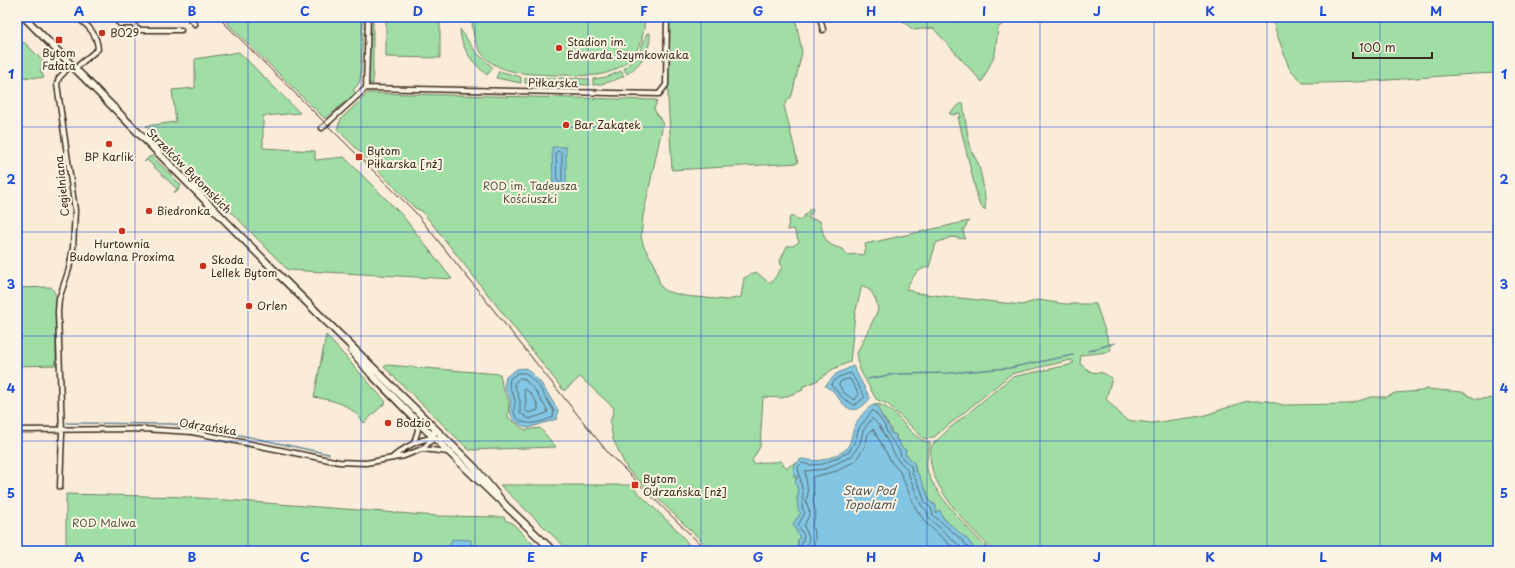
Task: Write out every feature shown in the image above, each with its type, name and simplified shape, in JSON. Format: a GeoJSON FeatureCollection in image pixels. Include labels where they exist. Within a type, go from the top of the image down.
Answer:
{"type":"FeatureCollection","features":[{"type":"Feature","properties":{"kind":"main road","name":"Strzelców Bytomskich"},"geometry":{"type":"LineString","coordinates":[[28,18],[73,68],[487,480],[506,506]]}},
{"type":"Feature","properties":{"kind":"main road","name":"Strzelców Bytomskich"},"geometry":{"type":"LineString","coordinates":[[342,337],[371,374],[415,420],[482,486],[506,506],[553,551]]}},
{"type":"Feature","properties":{"kind":"street","name":"Cegielniana"},"geometry":{"type":"LineString","coordinates":[[60,487],[62,429],[58,312],[59,299],[69,269],[73,248],[75,210],[57,84],[59,78],[80,64],[98,49],[96,37],[83,21],[76,17]]}},
{"type":"Feature","properties":{"kind":"street"},"geometry":{"type":"LineString","coordinates":[[112,17],[120,24],[134,24],[137,30],[181,30]]}},
{"type":"Feature","properties":{"kind":"street"},"geometry":{"type":"LineString","coordinates":[[188,17],[194,24]]}},
{"type":"Feature","properties":{"kind":"street"},"geometry":{"type":"LineString","coordinates":[[322,128],[366,88],[368,17]]}},
{"type":"Feature","properties":{"kind":"street","name":"Piłkarska"},"geometry":{"type":"LineString","coordinates":[[366,88],[659,94],[666,85],[667,17]]}},
{"type":"Feature","properties":{"kind":"street"},"geometry":{"type":"LineString","coordinates":[[820,17],[823,30]]}},
{"type":"Feature","properties":{"kind":"street"},"geometry":{"type":"LineString","coordinates":[[413,444],[418,430],[415,420]]}},
{"type":"Feature","properties":{"kind":"street"},"geometry":{"type":"LineString","coordinates":[[393,456],[404,456],[422,449],[434,438],[434,427]]}},
{"type":"Feature","properties":{"kind":"street","name":"Odrzańska"},"geometry":{"type":"LineString","coordinates":[[17,430],[149,429],[192,432],[350,463],[375,462],[393,456]]}},
{"type":"Feature","properties":{"kind":"street"},"geometry":{"type":"LineString","coordinates":[[393,456],[413,444],[434,438],[445,440],[455,448]]}},
{"type":"Feature","properties":{"kind":"street"},"geometry":{"type":"LineString","coordinates":[[422,449],[449,452]]}},
{"type":"Feature","properties":{"kind":"green space"},"geometry":{"type":"Polygon","coordinates":[[[221,17],[363,17],[361,74],[359,83],[353,90],[356,93],[325,119],[229,25],[227,20],[224,20],[221,17]]]}},
{"type":"Feature","properties":{"kind":"green space"},"geometry":{"type":"Polygon","coordinates":[[[368,17],[373,17],[373,84],[366,83],[368,17]]]}},
{"type":"Feature","properties":{"kind":"green space"},"geometry":{"type":"Polygon","coordinates":[[[386,17],[440,17],[440,58],[386,57],[386,17]]]}},
{"type":"Feature","properties":{"kind":"green space","name":"Stadion im. Edwarda Szymkowiaka"},"geometry":{"type":"Polygon","coordinates":[[[472,17],[644,17],[644,28],[642,38],[633,55],[626,63],[608,73],[597,75],[541,75],[511,71],[498,67],[488,60],[479,50],[474,36],[472,17]]]}},
{"type":"Feature","properties":{"kind":"green space"},"geometry":{"type":"Polygon","coordinates":[[[668,17],[795,17],[802,52],[792,95],[784,105],[798,163],[672,170],[668,98],[668,17]]]}},
{"type":"Feature","properties":{"kind":"green space"},"geometry":{"type":"Polygon","coordinates":[[[899,17],[938,22],[982,20],[984,17],[1021,17],[1006,21],[998,28],[995,54],[982,82],[933,28],[913,30],[899,17]]]}},
{"type":"Feature","properties":{"kind":"green space"},"geometry":{"type":"Polygon","coordinates":[[[1271,17],[1498,17],[1498,73],[1376,81],[1303,83],[1289,68],[1271,17]]]}},
{"type":"Feature","properties":{"kind":"green space"},"geometry":{"type":"Polygon","coordinates":[[[460,29],[475,51],[493,68],[487,75],[468,55],[463,43],[460,29]]]}},
{"type":"Feature","properties":{"kind":"green space"},"geometry":{"type":"Polygon","coordinates":[[[647,33],[650,33],[650,40],[647,51],[637,66],[627,74],[624,69],[639,53],[647,33]]]}},
{"type":"Feature","properties":{"kind":"green space"},"geometry":{"type":"Polygon","coordinates":[[[24,42],[46,64],[40,69],[44,78],[17,77],[17,50],[24,42]]]}},
{"type":"Feature","properties":{"kind":"green space"},"geometry":{"type":"Polygon","coordinates":[[[239,52],[300,113],[263,116],[263,148],[315,151],[315,160],[344,157],[402,215],[452,279],[288,270],[146,126],[176,122],[172,90],[195,88],[195,59],[239,52]]]}},
{"type":"Feature","properties":{"kind":"green space"},"geometry":{"type":"Polygon","coordinates":[[[499,71],[521,77],[521,83],[496,78],[499,71]]]}},
{"type":"Feature","properties":{"kind":"green space"},"geometry":{"type":"Polygon","coordinates":[[[621,71],[624,76],[609,82],[593,85],[593,79],[607,77],[621,71]]]}},
{"type":"Feature","properties":{"kind":"green space"},"geometry":{"type":"Polygon","coordinates":[[[525,78],[555,78],[555,84],[525,83],[525,78]]]}},
{"type":"Feature","properties":{"kind":"green space"},"geometry":{"type":"Polygon","coordinates":[[[559,78],[589,79],[589,85],[559,84],[559,78]]]}},
{"type":"Feature","properties":{"kind":"green space","name":"ROD im. Tadeusza Kościuszki"},"geometry":{"type":"Polygon","coordinates":[[[368,93],[657,100],[654,109],[663,124],[643,216],[641,237],[644,247],[654,263],[660,285],[665,291],[685,296],[727,300],[741,297],[744,278],[756,272],[768,282],[772,282],[782,267],[780,261],[787,246],[793,246],[799,242],[794,229],[787,230],[790,217],[793,216],[798,220],[801,220],[811,208],[813,210],[808,218],[820,221],[824,236],[828,243],[843,249],[847,255],[863,255],[866,249],[865,244],[969,221],[963,230],[965,239],[951,237],[936,243],[929,267],[918,272],[912,278],[906,289],[916,293],[1022,305],[1037,300],[1066,304],[1096,304],[1111,349],[1109,352],[1081,355],[1080,364],[1091,372],[1103,373],[1112,378],[1106,399],[1126,420],[1152,423],[1202,416],[1247,401],[1267,401],[1283,405],[1349,404],[1371,397],[1387,397],[1395,393],[1421,391],[1427,389],[1462,392],[1476,399],[1498,398],[1498,551],[993,551],[961,517],[940,488],[933,473],[930,459],[932,445],[951,427],[1012,377],[1069,365],[1074,362],[1071,360],[1011,374],[934,437],[924,439],[889,405],[876,399],[860,370],[857,353],[878,310],[876,300],[871,291],[862,285],[855,314],[850,362],[833,369],[818,380],[802,387],[803,390],[782,398],[763,397],[760,447],[752,460],[754,464],[780,461],[787,468],[796,462],[794,466],[799,495],[797,497],[798,507],[801,513],[794,523],[800,538],[798,539],[797,548],[800,551],[712,551],[627,469],[613,439],[610,423],[614,408],[580,377],[564,391],[422,211],[415,208],[337,129],[341,119],[368,93]]]}},
{"type":"Feature","properties":{"kind":"green space"},"geometry":{"type":"Polygon","coordinates":[[[963,102],[966,126],[972,153],[978,163],[982,179],[985,210],[979,204],[958,117],[961,117],[960,113],[952,115],[949,113],[963,102]]]}},
{"type":"Feature","properties":{"kind":"green space"},"geometry":{"type":"Polygon","coordinates":[[[152,156],[181,185],[177,192],[174,192],[177,189],[147,160],[144,162],[152,156]]]}},
{"type":"Feature","properties":{"kind":"green space"},"geometry":{"type":"Polygon","coordinates":[[[51,287],[56,295],[56,365],[17,366],[17,288],[51,287]]]}},
{"type":"Feature","properties":{"kind":"green space"},"geometry":{"type":"Polygon","coordinates":[[[326,335],[386,402],[364,423],[348,407],[337,402],[314,397],[326,335]]]}},
{"type":"Feature","properties":{"kind":"green space"},"geometry":{"type":"Polygon","coordinates":[[[387,365],[500,374],[502,386],[509,401],[508,417],[525,430],[540,428],[556,447],[469,450],[384,367],[387,365]]]}},
{"type":"Feature","properties":{"kind":"green space"},"geometry":{"type":"Polygon","coordinates":[[[874,405],[884,406],[891,411],[915,435],[930,443],[927,468],[935,488],[953,511],[990,551],[976,551],[939,512],[936,513],[935,504],[929,502],[927,492],[916,472],[914,463],[905,455],[905,450],[901,447],[899,441],[896,440],[896,435],[891,433],[891,428],[874,405]]]}},
{"type":"Feature","properties":{"kind":"green space"},"geometry":{"type":"Polygon","coordinates":[[[500,485],[630,485],[677,530],[694,551],[569,551],[500,485]]]}},
{"type":"Feature","properties":{"kind":"green space","name":"ROD Malwa"},"geometry":{"type":"Polygon","coordinates":[[[66,494],[186,497],[437,516],[504,517],[506,521],[511,522],[540,551],[66,551],[66,494]]]}},
{"type":"Feature","properties":{"kind":"water"},"geometry":{"type":"Polygon","coordinates":[[[552,147],[566,147],[566,187],[553,187],[552,147]]]}},
{"type":"Feature","properties":{"kind":"water"},"geometry":{"type":"Polygon","coordinates":[[[853,366],[870,398],[861,407],[856,409],[848,408],[833,391],[825,386],[836,374],[853,366]]]}},
{"type":"Feature","properties":{"kind":"water"},"geometry":{"type":"Polygon","coordinates":[[[526,368],[541,383],[558,410],[557,419],[528,428],[519,424],[511,415],[511,401],[504,386],[506,377],[517,369],[526,368]]]}},
{"type":"Feature","properties":{"kind":"water","name":"Staw Pod Topolami"},"geometry":{"type":"Polygon","coordinates":[[[874,405],[879,407],[880,414],[889,426],[891,433],[896,435],[896,440],[899,441],[901,447],[906,450],[905,455],[908,456],[914,463],[916,472],[919,475],[929,501],[936,506],[936,513],[940,510],[943,518],[967,539],[976,551],[800,551],[798,549],[798,539],[800,538],[793,524],[801,513],[798,510],[797,496],[799,495],[795,480],[797,479],[797,476],[794,477],[794,466],[801,459],[819,461],[835,456],[847,448],[856,424],[864,412],[874,405]]]}},
{"type":"Feature","properties":{"kind":"water"},"geometry":{"type":"Polygon","coordinates":[[[452,539],[471,540],[472,548],[450,548],[450,542],[452,542],[452,539]]]}},
{"type":"Feature","properties":{"kind":"waterway"},"geometry":{"type":"LineString","coordinates":[[1088,351],[1115,343]]}},
{"type":"Feature","properties":{"kind":"waterway"},"geometry":{"type":"LineString","coordinates":[[868,379],[895,374],[948,373],[1009,368],[1073,355]]}},
{"type":"Feature","properties":{"kind":"waterway"},"geometry":{"type":"LineString","coordinates":[[67,423],[173,424],[235,434],[329,454]]}},
{"type":"Feature","properties":{"kind":"tram line"},"geometry":{"type":"LineString","coordinates":[[218,17],[415,212],[609,454],[707,551]]}},
{"type":"Feature","properties":{"kind":"place","name":"B029"},"geometry":{"type":"Point","coordinates":[102,33]}},
{"type":"Feature","properties":{"kind":"place","name":"Bytom Fałata"},"geometry":{"type":"Point","coordinates":[59,40]}},
{"type":"Feature","properties":{"kind":"place","name":"Stadion im. Edwarda Szymkowiaka"},"geometry":{"type":"Point","coordinates":[559,48]}},
{"type":"Feature","properties":{"kind":"place","name":"Bar Zakątek"},"geometry":{"type":"Point","coordinates":[566,125]}},
{"type":"Feature","properties":{"kind":"place","name":"BP Karlik"},"geometry":{"type":"Point","coordinates":[109,144]}},
{"type":"Feature","properties":{"kind":"place","name":"Bytom Piłkarska [nż]"},"geometry":{"type":"Point","coordinates":[359,157]}},
{"type":"Feature","properties":{"kind":"place","name":"Biedronka"},"geometry":{"type":"Point","coordinates":[149,211]}},
{"type":"Feature","properties":{"kind":"place","name":"Hurtownia Budowlana Proxima"},"geometry":{"type":"Point","coordinates":[122,231]}},
{"type":"Feature","properties":{"kind":"place","name":"Skoda Lellek Bytom"},"geometry":{"type":"Point","coordinates":[203,266]}},
{"type":"Feature","properties":{"kind":"place","name":"Orlen"},"geometry":{"type":"Point","coordinates":[249,306]}},
{"type":"Feature","properties":{"kind":"place","name":"Bodzio"},"geometry":{"type":"Point","coordinates":[388,423]}},
{"type":"Feature","properties":{"kind":"place","name":"Bytom Odrzańska [nż]"},"geometry":{"type":"Point","coordinates":[635,485]}}]}
